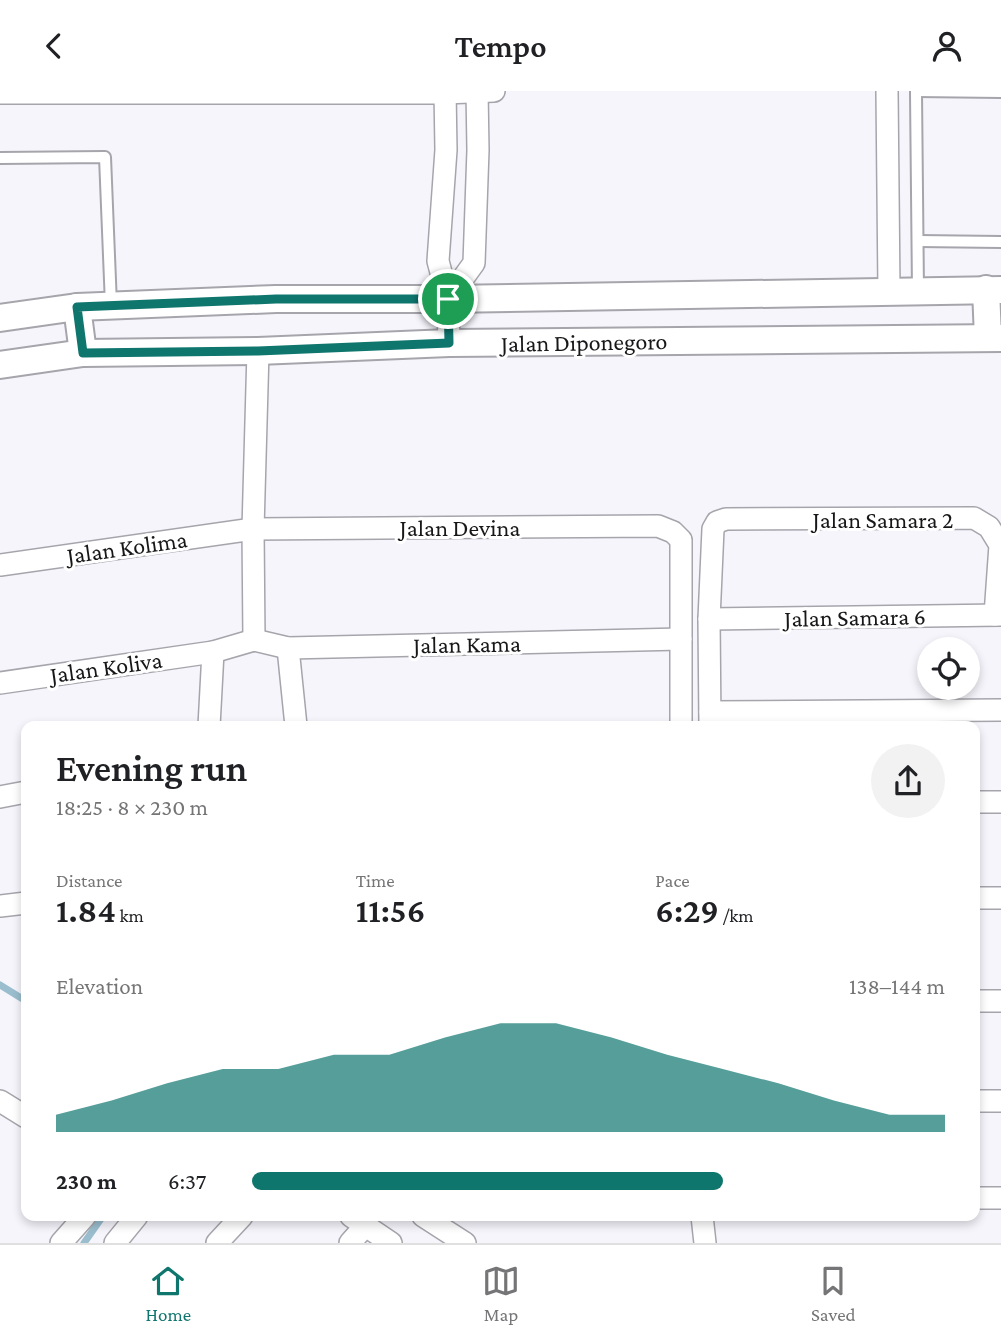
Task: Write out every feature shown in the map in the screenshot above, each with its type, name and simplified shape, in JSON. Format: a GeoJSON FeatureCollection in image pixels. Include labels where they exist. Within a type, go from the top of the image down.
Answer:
{"type":"FeatureCollection","features":[{"type":"Feature","properties":{"kind":"street"},"geometry":{"type":"LineString","coordinates":[[448,299],[474,263],[477,91]]}},
{"type":"Feature","properties":{"kind":"street"},"geometry":{"type":"LineString","coordinates":[[0,93],[494,91]]}},
{"type":"Feature","properties":{"kind":"street"},"geometry":{"type":"LineString","coordinates":[[887,91],[889,291]]}},
{"type":"Feature","properties":{"kind":"street"},"geometry":{"type":"LineString","coordinates":[[445,92],[446,150],[438,261],[448,299],[449,343]]}},
{"type":"Feature","properties":{"kind":"street"},"geometry":{"type":"LineString","coordinates":[[994,290],[994,338]]}},
{"type":"Feature","properties":{"kind":"street","name":"Jalan Diponegoro"},"geometry":{"type":"LineString","coordinates":[[0,318],[77,307],[276,299],[448,299],[994,290]]}},
{"type":"Feature","properties":{"kind":"street"},"geometry":{"type":"LineString","coordinates":[[77,307],[83,353]]}},
{"type":"Feature","properties":{"kind":"street","name":"Jalan Diponegoro"},"geometry":{"type":"LineString","coordinates":[[0,365],[83,353],[258,351],[449,343],[994,338]]}},
{"type":"Feature","properties":{"kind":"street"},"geometry":{"type":"LineString","coordinates":[[254,640],[253,529],[258,351]]}},
{"type":"Feature","properties":{"kind":"street","name":"Jalan Samara 2"},"geometry":{"type":"LineString","coordinates":[[709,619],[713,529],[717,522],[726,519],[974,518],[989,527],[1000,545],[998,615]]}},
{"type":"Feature","properties":{"kind":"street","name":"Jalan Devina"},"geometry":{"type":"LineString","coordinates":[[253,529],[657,526],[681,540],[681,639]]}},
{"type":"Feature","properties":{"kind":"street","name":"Jalan Kolima"},"geometry":{"type":"LineString","coordinates":[[0,565],[253,529]]}},
{"type":"Feature","properties":{"kind":"street","name":"Jalan Samara 6"},"geometry":{"type":"LineString","coordinates":[[709,619],[998,615]]}},
{"type":"Feature","properties":{"kind":"street"},"geometry":{"type":"LineString","coordinates":[[709,619],[710,719],[1001,710]]}},
{"type":"Feature","properties":{"kind":"street"},"geometry":{"type":"LineString","coordinates":[[681,639],[681,721]]}},
{"type":"Feature","properties":{"kind":"street","name":"Jalan Kama"},"geometry":{"type":"LineString","coordinates":[[254,640],[288,648],[681,639]]}},
{"type":"Feature","properties":{"kind":"street","name":"Jalan Koliva"},"geometry":{"type":"LineString","coordinates":[[0,683],[212,652],[254,640]]}},
{"type":"Feature","properties":{"kind":"street"},"geometry":{"type":"LineString","coordinates":[[288,648],[295,721]]}},
{"type":"Feature","properties":{"kind":"street"},"geometry":{"type":"LineString","coordinates":[[209,721],[212,652]]}},
{"type":"Feature","properties":{"kind":"street"},"geometry":{"type":"LineString","coordinates":[[0,797],[21,793]]}},
{"type":"Feature","properties":{"kind":"street"},"geometry":{"type":"LineString","coordinates":[[980,802],[1001,801]]}},
{"type":"Feature","properties":{"kind":"street"},"geometry":{"type":"LineString","coordinates":[[980,898],[1001,898]]}},
{"type":"Feature","properties":{"kind":"street"},"geometry":{"type":"LineString","coordinates":[[980,1001],[1001,1002]]}},
{"type":"Feature","properties":{"kind":"street"},"geometry":{"type":"LineString","coordinates":[[0,1101],[21,1114]]}},
{"type":"Feature","properties":{"kind":"street"},"geometry":{"type":"LineString","coordinates":[[980,1101],[1001,1101]]}},
{"type":"Feature","properties":{"kind":"street"},"geometry":{"type":"LineString","coordinates":[[980,1198],[1001,1198]]}},
{"type":"Feature","properties":{"kind":"street"},"geometry":{"type":"LineString","coordinates":[[61,1243],[81,1221]]}},
{"type":"Feature","properties":{"kind":"street"},"geometry":{"type":"LineString","coordinates":[[115,1243],[133,1221]]}},
{"type":"Feature","properties":{"kind":"street"},"geometry":{"type":"LineString","coordinates":[[217,1243],[237,1221]]}},
{"type":"Feature","properties":{"kind":"street"},"geometry":{"type":"LineString","coordinates":[[350,1243],[358,1221],[391,1243]]}},
{"type":"Feature","properties":{"kind":"street"},"geometry":{"type":"LineString","coordinates":[[431,1221],[465,1243]]}},
{"type":"Feature","properties":{"kind":"street"},"geometry":{"type":"LineString","coordinates":[[703,1221],[705,1243]]}},
{"type":"Feature","properties":{"kind":"lane"},"geometry":{"type":"LineString","coordinates":[[918,291],[916,92],[1001,92]]}},
{"type":"Feature","properties":{"kind":"lane"},"geometry":{"type":"LineString","coordinates":[[0,158],[105,157],[111,305]]}},
{"type":"Feature","properties":{"kind":"lane"},"geometry":{"type":"LineString","coordinates":[[918,241],[1001,242]]}},
{"type":"Feature","properties":{"kind":"waterway"},"geometry":{"type":"LineString","coordinates":[[0,985],[21,998]]}},
{"type":"Feature","properties":{"kind":"waterway"},"geometry":{"type":"LineString","coordinates":[[84,1243],[99,1221]]}},
{"type":"Feature","properties":{"kind":"route"},"geometry":{"type":"LineString","coordinates":[[276,299],[448,299],[449,343],[258,351],[83,353],[77,307],[276,299]]}}]}
